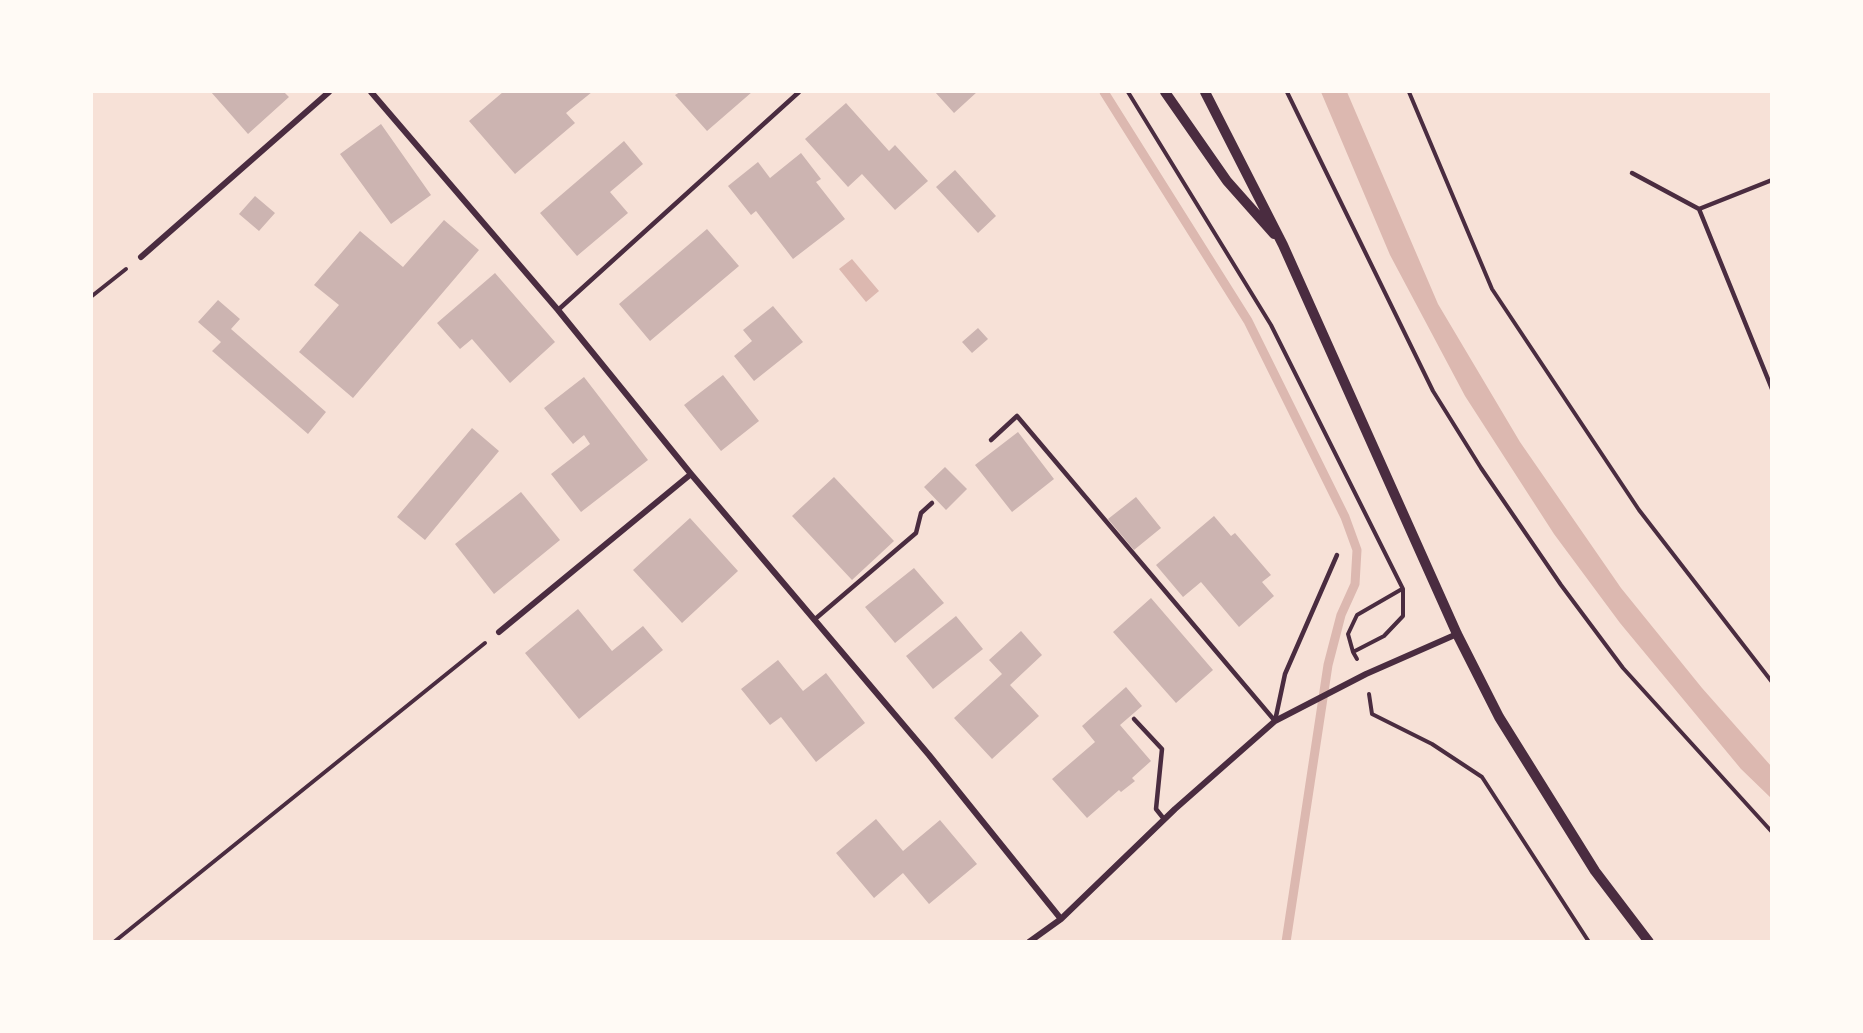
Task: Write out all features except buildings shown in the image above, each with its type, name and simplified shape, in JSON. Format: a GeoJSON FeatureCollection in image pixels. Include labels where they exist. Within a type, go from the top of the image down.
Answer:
{"type":"FeatureCollection","features":[{"type":"Feature","properties":{"kind":"street"},"geometry":{"type":"LineString","coordinates":[[141,257],[329,92]]}},
{"type":"Feature","properties":{"kind":"street"},"geometry":{"type":"LineString","coordinates":[[371,92],[558,310],[691,474],[929,755],[1061,919]]}},
{"type":"Feature","properties":{"kind":"street"},"geometry":{"type":"LineString","coordinates":[[1165,92],[1227,181],[1283,245]]}},
{"type":"Feature","properties":{"kind":"street"},"geometry":{"type":"LineString","coordinates":[[1205,92],[1283,245],[1456,634],[1499,717],[1595,871],[1648,942]]}},
{"type":"Feature","properties":{"kind":"street"},"geometry":{"type":"LineString","coordinates":[[499,632],[691,474]]}},
{"type":"Feature","properties":{"kind":"street"},"geometry":{"type":"LineString","coordinates":[[1029,942],[1061,919],[1164,819],[1275,721],[1366,674],[1456,634]]}},
{"type":"Feature","properties":{"kind":"lane"},"geometry":{"type":"LineString","coordinates":[[558,310],[800,92]]}},
{"type":"Feature","properties":{"kind":"lane"},"geometry":{"type":"LineString","coordinates":[[1632,173],[1699,209],[1772,389]]}},
{"type":"Feature","properties":{"kind":"lane"},"geometry":{"type":"LineString","coordinates":[[1699,209],[1772,180]]}},
{"type":"Feature","properties":{"kind":"lane"},"geometry":{"type":"LineString","coordinates":[[991,440],[1017,416],[1275,721]]}},
{"type":"Feature","properties":{"kind":"lane"},"geometry":{"type":"LineString","coordinates":[[814,620],[916,533],[921,513],[932,503]]}},
{"type":"Feature","properties":{"kind":"lane"},"geometry":{"type":"LineString","coordinates":[[1275,721],[1285,674],[1337,555]]}},
{"type":"Feature","properties":{"kind":"lane"},"geometry":{"type":"LineString","coordinates":[[1134,719],[1162,749],[1156,809],[1164,819]]}},
{"type":"Feature","properties":{"kind":"path"},"geometry":{"type":"LineString","coordinates":[[1128,92],[1271,325],[1403,589],[1403,616],[1384,636],[1353,652]]}},
{"type":"Feature","properties":{"kind":"path"},"geometry":{"type":"LineString","coordinates":[[1287,92],[1432,391],[1481,468],[1561,585],[1623,668],[1772,832]]}},
{"type":"Feature","properties":{"kind":"path"},"geometry":{"type":"LineString","coordinates":[[1409,92],[1492,289],[1639,510],[1772,682]]}},
{"type":"Feature","properties":{"kind":"path"},"geometry":{"type":"LineString","coordinates":[[92,296],[141,257]]}},
{"type":"Feature","properties":{"kind":"path"},"geometry":{"type":"LineString","coordinates":[[1403,589],[1357,615],[1348,634],[1353,652],[1366,674],[1372,714],[1432,744],[1482,777],[1589,942]]}},
{"type":"Feature","properties":{"kind":"path"},"geometry":{"type":"LineString","coordinates":[[114,942],[499,632]]}},
{"type":"Feature","properties":{"kind":"shaded area"},"geometry":{"type":"Polygon","coordinates":[[[1321,92],[1347,92],[1438,304],[1520,442],[1621,588],[1702,688],[1771,766],[1771,798],[1741,769],[1620,623],[1554,534],[1465,396],[1390,255],[1321,92]]]}},
{"type":"Feature","properties":{"kind":"shaded area"},"geometry":{"type":"Polygon","coordinates":[[[852,259],[879,291],[866,302],[839,269],[852,259]]]}},
{"type":"Feature","properties":{"kind":"waterway"},"geometry":{"type":"LineString","coordinates":[[1104,92],[1248,321],[1345,517],[1357,550],[1355,584],[1341,615],[1328,665],[1286,942]]}}]}
